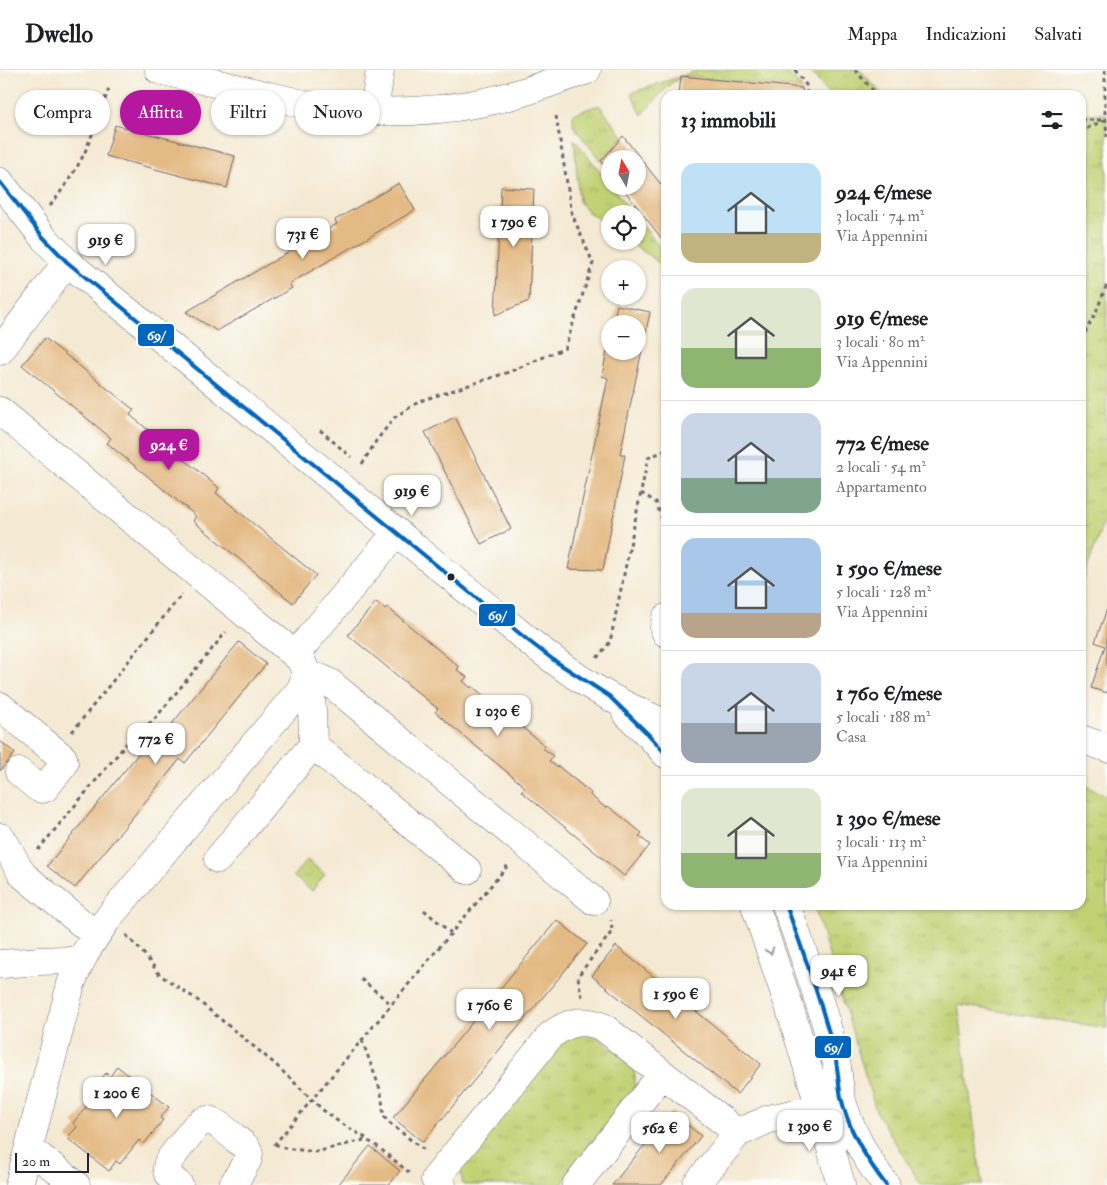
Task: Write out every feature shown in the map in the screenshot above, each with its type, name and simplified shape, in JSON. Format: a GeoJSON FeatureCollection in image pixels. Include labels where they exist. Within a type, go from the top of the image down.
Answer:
{"type":"FeatureCollection","features":[{"type":"Feature","properties":{"kind":"street"},"geometry":{"type":"LineString","coordinates":[[159,70],[295,102]]}},
{"type":"Feature","properties":{"kind":"street"},"geometry":{"type":"LineString","coordinates":[[377,90],[380,70]]}},
{"type":"Feature","properties":{"kind":"street"},"geometry":{"type":"LineString","coordinates":[[380,112],[427,110],[481,103],[587,70]]}},
{"type":"Feature","properties":{"kind":"street"},"geometry":{"type":"LineString","coordinates":[[0,182],[43,237],[67,262],[530,642],[555,661],[609,696],[661,722]]}},
{"type":"Feature","properties":{"kind":"street"},"geometry":{"type":"LineString","coordinates":[[4,339],[67,262]]}},
{"type":"Feature","properties":{"kind":"street"},"geometry":{"type":"LineString","coordinates":[[0,411],[243,612],[300,666],[330,683],[594,901]]}},
{"type":"Feature","properties":{"kind":"street"},"geometry":{"type":"LineString","coordinates":[[19,1185],[71,984],[87,948],[101,928],[301,689],[300,666],[397,532]]}},
{"type":"Feature","properties":{"kind":"street"},"geometry":{"type":"LineString","coordinates":[[218,859],[313,745],[308,683],[300,666]]}},
{"type":"Feature","properties":{"kind":"street"},"geometry":{"type":"LineString","coordinates":[[609,696],[661,748]]}},
{"type":"Feature","properties":{"kind":"street"},"geometry":{"type":"LineString","coordinates":[[0,706],[63,758],[64,764],[45,788],[42,789],[38,788],[19,772]]}},
{"type":"Feature","properties":{"kind":"street"},"geometry":{"type":"LineString","coordinates":[[1086,741],[1107,748]]}},
{"type":"Feature","properties":{"kind":"street"},"geometry":{"type":"LineString","coordinates":[[313,745],[466,870]]}},
{"type":"Feature","properties":{"kind":"street"},"geometry":{"type":"LineString","coordinates":[[0,836],[10,850],[20,872],[101,928]]}},
{"type":"Feature","properties":{"kind":"street"},"geometry":{"type":"LineString","coordinates":[[757,910],[789,1006],[832,1106],[886,1185]]}},
{"type":"Feature","properties":{"kind":"street"},"geometry":{"type":"LineString","coordinates":[[788,910],[808,967],[834,1053],[832,1106],[841,1185]]}},
{"type":"Feature","properties":{"kind":"street"},"geometry":{"type":"LineString","coordinates":[[0,964],[67,960],[79,963]]}},
{"type":"Feature","properties":{"kind":"street"},"geometry":{"type":"LineString","coordinates":[[432,1178],[551,1035],[570,1024],[582,1022],[593,1022],[603,1027],[738,1133]]}},
{"type":"Feature","properties":{"kind":"street"},"geometry":{"type":"LineString","coordinates":[[576,1185],[662,1074]]}},
{"type":"Feature","properties":{"kind":"street"},"geometry":{"type":"LineString","coordinates":[[696,1185],[738,1133],[769,1119],[832,1106]]}},
{"type":"Feature","properties":{"kind":"street"},"geometry":{"type":"LineString","coordinates":[[171,1182],[166,1170],[170,1159],[196,1126],[205,1120],[214,1122],[246,1147],[248,1151],[249,1157],[233,1185]]}},
{"type":"Feature","properties":{"kind":"street"},"geometry":{"type":"LineString","coordinates":[[27,1153],[40,1157],[76,1185]]}},
{"type":"Feature","properties":{"kind":"path"},"geometry":{"type":"LineString","coordinates":[[795,70],[806,85],[807,90]]}},
{"type":"Feature","properties":{"kind":"path"},"geometry":{"type":"LineString","coordinates":[[854,70],[872,90]]}},
{"type":"Feature","properties":{"kind":"path"},"geometry":{"type":"LineString","coordinates":[[1105,70],[1107,137]]}},
{"type":"Feature","properties":{"kind":"path"},"geometry":{"type":"LineString","coordinates":[[47,210],[66,184],[83,155],[98,122],[110,84]]}},
{"type":"Feature","properties":{"kind":"path"},"geometry":{"type":"LineString","coordinates":[[362,464],[376,441],[395,417],[420,402],[509,372],[565,348],[593,263],[572,214],[556,116]]}},
{"type":"Feature","properties":{"kind":"path"},"geometry":{"type":"LineString","coordinates":[[1086,120],[1105,120]]}},
{"type":"Feature","properties":{"kind":"path"},"geometry":{"type":"LineString","coordinates":[[1086,129],[1105,120]]}},
{"type":"Feature","properties":{"kind":"path"},"geometry":{"type":"LineString","coordinates":[[1086,331],[1107,284]]}},
{"type":"Feature","properties":{"kind":"path"},"geometry":{"type":"LineString","coordinates":[[320,430],[351,457]]}},
{"type":"Feature","properties":{"kind":"path"},"geometry":{"type":"LineString","coordinates":[[596,659],[610,642],[648,458],[661,452]]}},
{"type":"Feature","properties":{"kind":"path"},"geometry":{"type":"LineString","coordinates":[[641,493],[656,502],[661,516]]}},
{"type":"Feature","properties":{"kind":"path"},"geometry":{"type":"LineString","coordinates":[[56,752],[198,575]]}},
{"type":"Feature","properties":{"kind":"path"},"geometry":{"type":"LineString","coordinates":[[20,872],[137,731],[153,721],[243,612]]}},
{"type":"Feature","properties":{"kind":"path"},"geometry":{"type":"LineString","coordinates":[[248,1151],[274,1144],[525,844]]}},
{"type":"Feature","properties":{"kind":"path"},"geometry":{"type":"LineString","coordinates":[[590,1022],[578,976],[612,931],[612,922],[609,916],[594,901]]}},
{"type":"Feature","properties":{"kind":"path"},"geometry":{"type":"LineString","coordinates":[[424,910],[451,933]]}},
{"type":"Feature","properties":{"kind":"path"},"geometry":{"type":"LineString","coordinates":[[101,928],[122,932],[134,943],[160,976],[196,1000],[275,1064],[323,1110],[339,1122],[432,1178]]}},
{"type":"Feature","properties":{"kind":"path"},"geometry":{"type":"LineString","coordinates":[[361,979],[391,1004]]}},
{"type":"Feature","properties":{"kind":"path"},"geometry":{"type":"LineString","coordinates":[[362,1040],[381,1092],[384,1116],[432,1178]]}},
{"type":"Feature","properties":{"kind":"path"},"geometry":{"type":"LineString","coordinates":[[274,1144],[285,1148],[316,1152],[369,1140]]}},
{"type":"Feature","properties":{"kind":"green space"},"geometry":{"type":"Polygon","coordinates":[[[699,70],[782,70],[802,88],[681,76],[699,70]]]}},
{"type":"Feature","properties":{"kind":"green space"},"geometry":{"type":"Polygon","coordinates":[[[809,70],[860,70],[878,90],[826,90],[809,70]]]}},
{"type":"Feature","properties":{"kind":"green space"},"geometry":{"type":"Polygon","coordinates":[[[681,76],[681,78],[664,90],[661,90],[661,94],[642,115],[631,93],[681,76]]]}},
{"type":"Feature","properties":{"kind":"green space"},"geometry":{"type":"Polygon","coordinates":[[[599,105],[623,136],[611,150],[601,150],[601,161],[573,126],[573,114],[599,105]]]}},
{"type":"Feature","properties":{"kind":"green space"},"geometry":{"type":"Polygon","coordinates":[[[1086,114],[1107,114],[1107,512],[1086,572],[1086,114]]]}},
{"type":"Feature","properties":{"kind":"green space"},"geometry":{"type":"Polygon","coordinates":[[[574,139],[601,173],[601,195],[618,195],[626,205],[601,205],[601,221],[587,211],[579,201],[574,139]]]}},
{"type":"Feature","properties":{"kind":"green space"},"geometry":{"type":"Polygon","coordinates":[[[646,230],[661,249],[661,264],[641,250],[646,250],[646,230]]]}},
{"type":"Feature","properties":{"kind":"green space"},"geometry":{"type":"Polygon","coordinates":[[[1086,786],[1107,796],[1107,1028],[958,1005],[982,1185],[921,1185],[876,1111],[816,910],[1086,910],[1086,786]]]}},
{"type":"Feature","properties":{"kind":"green space"},"geometry":{"type":"Polygon","coordinates":[[[307,860],[325,874],[312,891],[293,876],[307,860]]]}},
{"type":"Feature","properties":{"kind":"green space"},"geometry":{"type":"Polygon","coordinates":[[[591,1032],[631,1065],[635,1077],[634,1086],[628,1102],[561,1185],[463,1185],[461,1172],[463,1161],[557,1041],[591,1032]]]}},
{"type":"Feature","properties":{"kind":"building"},"geometry":{"type":"Polygon","coordinates":[[[681,76],[802,88],[802,90],[680,90],[681,76]]]}},
{"type":"Feature","properties":{"kind":"building"},"geometry":{"type":"Polygon","coordinates":[[[115,125],[120,126],[120,135],[154,135],[235,156],[227,188],[106,156],[115,125]]]}},
{"type":"Feature","properties":{"kind":"building"},"geometry":{"type":"Polygon","coordinates":[[[623,136],[634,150],[611,150],[623,136]]]}},
{"type":"Feature","properties":{"kind":"building"},"geometry":{"type":"Polygon","coordinates":[[[646,165],[661,185],[661,238],[646,218],[646,205],[636,205],[628,195],[646,195],[646,165]]]}},
{"type":"Feature","properties":{"kind":"building"},"geometry":{"type":"Polygon","coordinates":[[[399,183],[415,210],[289,284],[292,288],[217,331],[186,312],[337,224],[335,220],[399,183]]]}},
{"type":"Feature","properties":{"kind":"building"},"geometry":{"type":"Polygon","coordinates":[[[501,187],[534,189],[529,301],[495,315],[501,187]]]}},
{"type":"Feature","properties":{"kind":"building"},"geometry":{"type":"Polygon","coordinates":[[[617,305],[650,312],[646,331],[646,315],[615,315],[617,305]]]}},
{"type":"Feature","properties":{"kind":"building"},"geometry":{"type":"Polygon","coordinates":[[[45,338],[134,410],[130,415],[219,488],[216,493],[316,575],[293,603],[193,521],[196,516],[107,443],[111,438],[22,365],[45,338]]]}},
{"type":"Feature","properties":{"kind":"building"},"geometry":{"type":"Polygon","coordinates":[[[605,360],[640,360],[620,454],[625,455],[603,570],[568,569],[608,378],[602,376],[605,360]]]}},
{"type":"Feature","properties":{"kind":"building"},"geometry":{"type":"Polygon","coordinates":[[[455,417],[511,529],[481,544],[425,432],[455,417]]]}},
{"type":"Feature","properties":{"kind":"building"},"geometry":{"type":"Polygon","coordinates":[[[376,602],[385,609],[387,607],[459,667],[457,670],[467,677],[463,681],[471,688],[472,686],[545,746],[543,748],[553,756],[549,761],[591,793],[590,795],[606,808],[608,806],[642,833],[639,836],[650,845],[624,876],[521,791],[525,787],[435,712],[438,709],[348,635],[376,602]]]}},
{"type":"Feature","properties":{"kind":"building"},"geometry":{"type":"Polygon","coordinates":[[[1107,609],[1107,693],[1091,688],[1105,646],[1095,642],[1107,609]]]}},
{"type":"Feature","properties":{"kind":"building"},"geometry":{"type":"Polygon","coordinates":[[[239,642],[266,664],[185,763],[180,759],[75,888],[47,866],[152,737],[157,742],[239,642]]]}},
{"type":"Feature","properties":{"kind":"building"},"geometry":{"type":"Polygon","coordinates":[[[0,741],[15,753],[0,771],[0,741]]]}},
{"type":"Feature","properties":{"kind":"building"},"geometry":{"type":"Polygon","coordinates":[[[557,920],[587,944],[423,1142],[393,1118],[557,920]]]}},
{"type":"Feature","properties":{"kind":"building"},"geometry":{"type":"Polygon","coordinates":[[[616,946],[761,1064],[737,1094],[592,976],[616,946]]]}},
{"type":"Feature","properties":{"kind":"building"},"geometry":{"type":"Polygon","coordinates":[[[117,1066],[169,1107],[160,1118],[163,1120],[144,1144],[139,1140],[120,1164],[116,1161],[109,1171],[67,1138],[77,1127],[73,1123],[91,1101],[87,1098],[106,1073],[110,1077],[117,1066]]]}},
{"type":"Feature","properties":{"kind":"building"},"geometry":{"type":"Polygon","coordinates":[[[672,1112],[701,1136],[661,1185],[612,1185],[672,1112]]]}},
{"type":"Feature","properties":{"kind":"building"},"geometry":{"type":"Polygon","coordinates":[[[370,1146],[400,1171],[389,1185],[338,1185],[370,1146]]]}},
{"type":"Feature","properties":{"kind":"transit line","name":"69/"},"geometry":{"type":"LineString","coordinates":[[0,182],[43,237],[67,262],[530,642],[555,661],[609,696],[661,748]]}},
{"type":"Feature","properties":{"kind":"transit line","name":"69/"},"geometry":{"type":"LineString","coordinates":[[788,910],[829,1033],[841,1097],[848,1121],[865,1154],[886,1185]]}}]}
